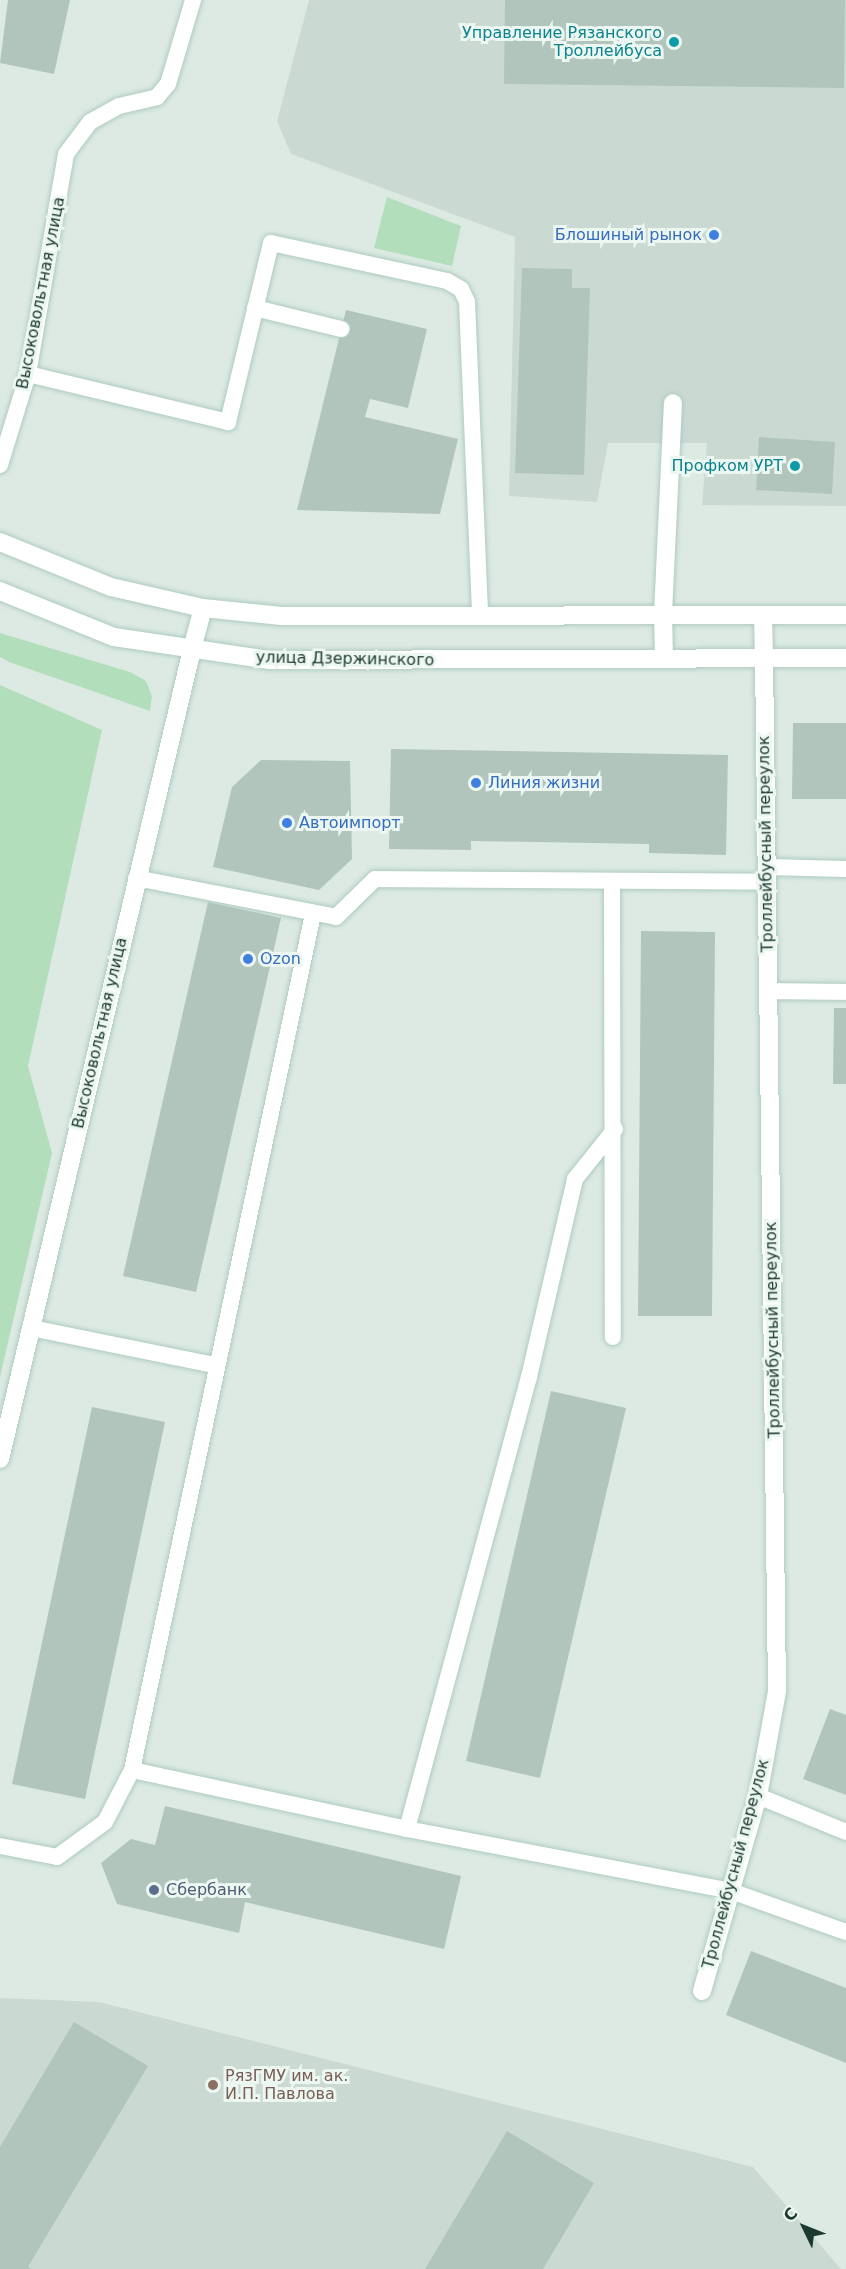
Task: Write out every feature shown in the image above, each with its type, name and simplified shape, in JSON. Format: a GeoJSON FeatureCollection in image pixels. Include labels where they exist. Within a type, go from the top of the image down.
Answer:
{"type":"FeatureCollection","features":[{"type":"Feature","properties":{"kind":"street"},"geometry":{"type":"LineString","coordinates":[[664,657],[663,614],[673,402]]}},
{"type":"Feature","properties":{"kind":"street"},"geometry":{"type":"LineString","coordinates":[[0,542],[111,587],[203,608],[282,616],[846,615]]}},
{"type":"Feature","properties":{"kind":"street","name":"улица Дзержинского"},"geometry":{"type":"LineString","coordinates":[[0,591],[114,637],[270,660],[846,658]]}},
{"type":"Feature","properties":{"kind":"street","name":"Высоковольтная улица"},"geometry":{"type":"LineString","coordinates":[[0,1459],[136,878],[203,608]]}},
{"type":"Feature","properties":{"kind":"street"},"geometry":{"type":"LineString","coordinates":[[763,615],[764,659]]}},
{"type":"Feature","properties":{"kind":"street","name":"Троллейбусный переулок"},"geometry":{"type":"LineString","coordinates":[[702,1991],[728,1890],[758,1796],[777,1691],[764,659]]}},
{"type":"Feature","properties":{"kind":"lane","name":"Высоковольтная улица"},"geometry":{"type":"LineString","coordinates":[[0,465],[28,374],[66,154],[90,122],[119,106],[157,97],[168,84],[193,0]]}},
{"type":"Feature","properties":{"kind":"lane"},"geometry":{"type":"LineString","coordinates":[[28,374],[228,422],[271,243],[447,281],[461,289],[467,302],[480,615]]}},
{"type":"Feature","properties":{"kind":"lane"},"geometry":{"type":"LineString","coordinates":[[255,308],[341,329]]}},
{"type":"Feature","properties":{"kind":"lane"},"geometry":{"type":"LineString","coordinates":[[136,878],[336,917],[375,879],[612,884],[846,868]]}},
{"type":"Feature","properties":{"kind":"lane"},"geometry":{"type":"LineString","coordinates":[[612,884],[615,1129],[613,1337]]}},
{"type":"Feature","properties":{"kind":"lane"},"geometry":{"type":"LineString","coordinates":[[0,1846],[57,1857],[105,1822],[132,1770],[214,1365],[313,914]]}},
{"type":"Feature","properties":{"kind":"lane"},"geometry":{"type":"LineString","coordinates":[[768,991],[846,992]]}},
{"type":"Feature","properties":{"kind":"lane"},"geometry":{"type":"LineString","coordinates":[[407,1829],[529,1377],[575,1179],[615,1129]]}},
{"type":"Feature","properties":{"kind":"lane"},"geometry":{"type":"LineString","coordinates":[[31,1328],[214,1365]]}},
{"type":"Feature","properties":{"kind":"lane"},"geometry":{"type":"LineString","coordinates":[[132,1770],[407,1829],[728,1890],[846,1932]]}},
{"type":"Feature","properties":{"kind":"lane"},"geometry":{"type":"LineString","coordinates":[[758,1796],[846,1832]]}},
{"type":"Feature","properties":{"kind":"shaded area"},"geometry":{"type":"Polygon","coordinates":[[[309,0],[846,0],[846,506],[702,505],[707,443],[608,443],[597,502],[509,496],[515,237],[291,154],[277,121],[309,0]]]}},
{"type":"Feature","properties":{"kind":"shaded area","name":"РязГМУ им. ак. И.П. Павлова"},"geometry":{"type":"Polygon","coordinates":[[[0,1998],[99,2002],[753,2167],[841,2269],[0,2269],[0,1998]]]}},
{"type":"Feature","properties":{"kind":"green space"},"geometry":{"type":"Polygon","coordinates":[[[387,197],[461,226],[452,266],[374,248],[387,197]]]}},
{"type":"Feature","properties":{"kind":"green space"},"geometry":{"type":"Polygon","coordinates":[[[0,633],[130,672],[146,681],[152,696],[150,711],[9,662],[0,657],[0,633]]]}},
{"type":"Feature","properties":{"kind":"green space"},"geometry":{"type":"Polygon","coordinates":[[[0,685],[102,730],[28,1066],[52,1153],[0,1377],[0,685]]]}},
{"type":"Feature","properties":{"kind":"building"},"geometry":{"type":"Polygon","coordinates":[[[8,0],[70,0],[54,74],[0,63],[8,0]]]}},
{"type":"Feature","properties":{"kind":"building","name":"Управление Рязанского Троллейбуса"},"geometry":{"type":"Polygon","coordinates":[[[505,0],[845,0],[844,88],[504,84],[505,0]]]}},
{"type":"Feature","properties":{"kind":"building"},"geometry":{"type":"Polygon","coordinates":[[[522,268],[572,269],[572,288],[590,288],[584,475],[515,473],[522,268]]]}},
{"type":"Feature","properties":{"kind":"building"},"geometry":{"type":"Polygon","coordinates":[[[346,310],[427,329],[408,408],[370,399],[365,417],[458,439],[440,514],[297,510],[346,310]]]}},
{"type":"Feature","properties":{"kind":"building","name":"Профком УРТ"},"geometry":{"type":"Polygon","coordinates":[[[759,437],[835,442],[832,494],[756,490],[759,437]]]}},
{"type":"Feature","properties":{"kind":"building"},"geometry":{"type":"Polygon","coordinates":[[[793,723],[846,723],[846,799],[792,799],[793,723]]]}},
{"type":"Feature","properties":{"kind":"building"},"geometry":{"type":"Polygon","coordinates":[[[391,749],[728,755],[726,855],[649,853],[649,844],[471,841],[471,850],[389,849],[391,749]]]}},
{"type":"Feature","properties":{"kind":"building","name":"Автоимпорт"},"geometry":{"type":"Polygon","coordinates":[[[261,760],[350,761],[352,859],[319,890],[213,867],[232,787],[261,760]]]}},
{"type":"Feature","properties":{"kind":"building"},"geometry":{"type":"Polygon","coordinates":[[[208,902],[281,918],[196,1292],[123,1276],[208,902]]]}},
{"type":"Feature","properties":{"kind":"building"},"geometry":{"type":"Polygon","coordinates":[[[641,931],[715,932],[712,1316],[638,1316],[641,931]]]}},
{"type":"Feature","properties":{"kind":"building"},"geometry":{"type":"Polygon","coordinates":[[[834,1008],[846,1008],[846,1084],[833,1084],[834,1008]]]}},
{"type":"Feature","properties":{"kind":"building"},"geometry":{"type":"Polygon","coordinates":[[[551,1391],[626,1408],[540,1778],[466,1761],[551,1391]]]}},
{"type":"Feature","properties":{"kind":"building"},"geometry":{"type":"Polygon","coordinates":[[[92,1407],[165,1422],[85,1799],[12,1784],[92,1407]]]}},
{"type":"Feature","properties":{"kind":"building"},"geometry":{"type":"Polygon","coordinates":[[[830,1709],[846,1715],[846,1795],[803,1779],[830,1709]]]}},
{"type":"Feature","properties":{"kind":"building"},"geometry":{"type":"Polygon","coordinates":[[[165,1806],[461,1876],[444,1949],[245,1902],[239,1933],[117,1904],[101,1863],[131,1839],[155,1845],[165,1806]]]}},
{"type":"Feature","properties":{"kind":"building"},"geometry":{"type":"Polygon","coordinates":[[[751,1951],[846,1988],[846,2063],[726,2015],[751,1951]]]}},
{"type":"Feature","properties":{"kind":"building"},"geometry":{"type":"Polygon","coordinates":[[[74,2022],[148,2066],[28,2267],[32,2269],[0,2269],[0,2147],[74,2022]]]}},
{"type":"Feature","properties":{"kind":"building"},"geometry":{"type":"Polygon","coordinates":[[[507,2131],[594,2183],[543,2269],[425,2269],[507,2131]]]}},
{"type":"Feature","properties":{"kind":"place","name":"Управление Рязанского Троллейбуса"},"geometry":{"type":"Point","coordinates":[674,42]}},
{"type":"Feature","properties":{"kind":"place","name":"Блошиный рынок"},"geometry":{"type":"Point","coordinates":[714,235]}},
{"type":"Feature","properties":{"kind":"place","name":"Профком УРТ"},"geometry":{"type":"Point","coordinates":[795,466]}},
{"type":"Feature","properties":{"kind":"place","name":"Линия жизни"},"geometry":{"type":"Point","coordinates":[476,783]}},
{"type":"Feature","properties":{"kind":"place","name":"Автоимпорт"},"geometry":{"type":"Point","coordinates":[287,823]}},
{"type":"Feature","properties":{"kind":"place","name":"Ozon"},"geometry":{"type":"Point","coordinates":[248,959]}},
{"type":"Feature","properties":{"kind":"place","name":"Сбербанк"},"geometry":{"type":"Point","coordinates":[154,1890]}},
{"type":"Feature","properties":{"kind":"place","name":"РязГМУ им. ак. И.П. Павлова"},"geometry":{"type":"Point","coordinates":[213,2085]}}]}
